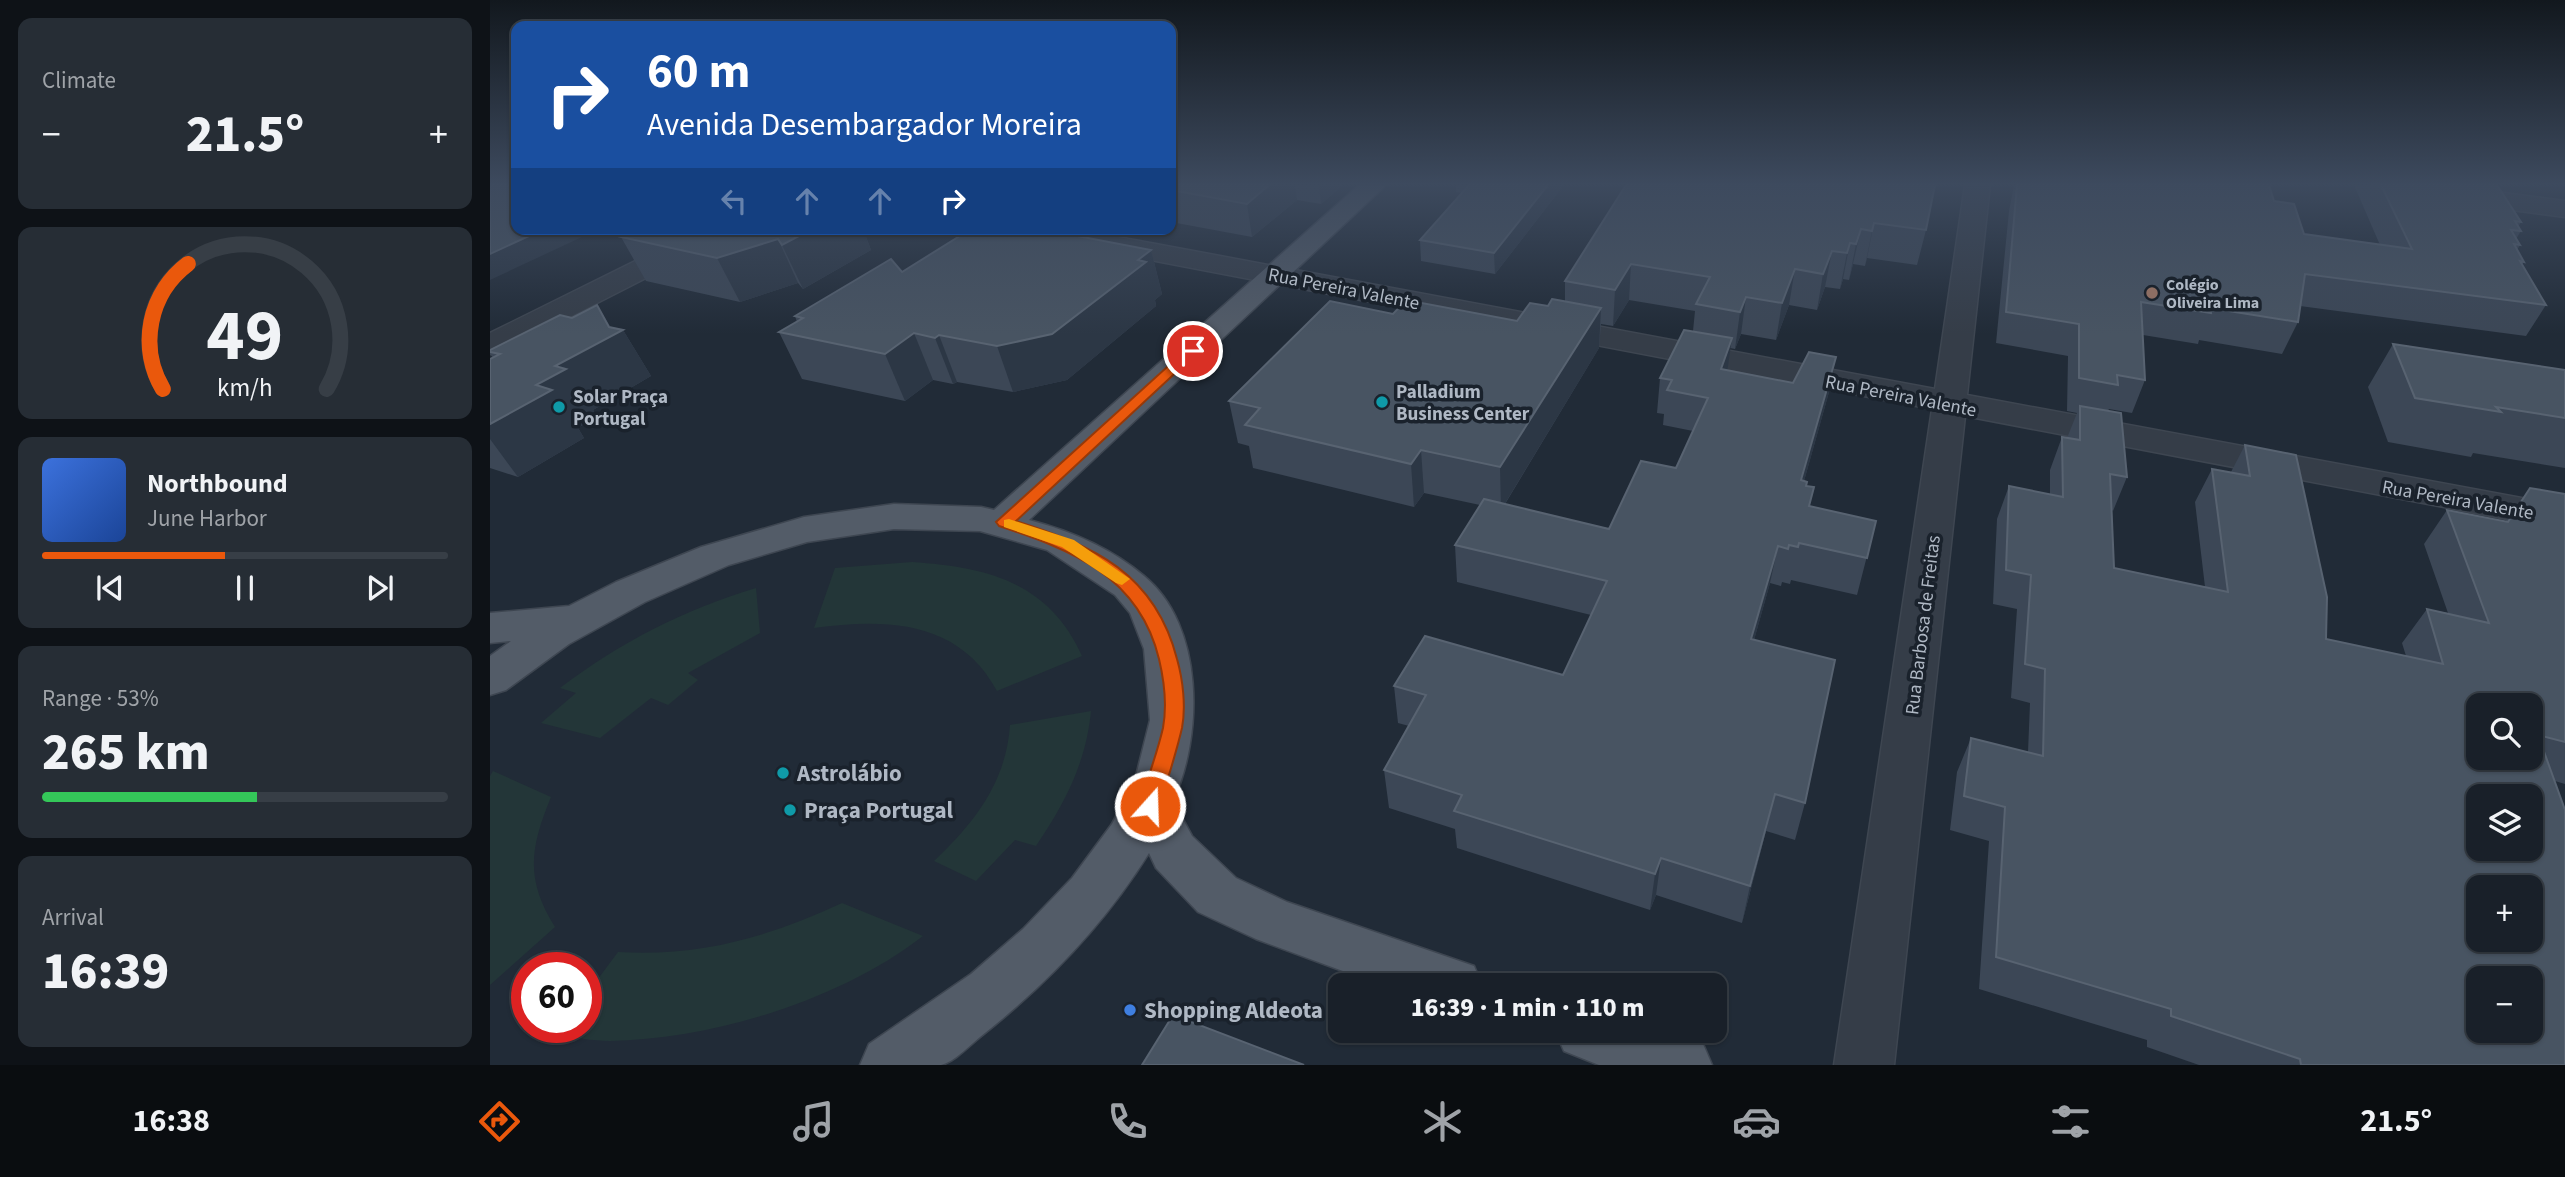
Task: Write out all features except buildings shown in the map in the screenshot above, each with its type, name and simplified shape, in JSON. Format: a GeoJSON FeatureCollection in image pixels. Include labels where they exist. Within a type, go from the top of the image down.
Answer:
{"type":"FeatureCollection","features":[{"type":"Feature","properties":{"kind":"main road"},"geometry":{"type":"LineString","coordinates":[[1004,522],[1320,235]]}},
{"type":"Feature","properties":{"kind":"main road"},"geometry":{"type":"LineString","coordinates":[[490,678],[511,661],[578,620],[650,583],[714,558],[809,530],[914,516],[1004,522],[1068,543],[1130,586],[1148,608],[1162,636],[1173,679],[1173,726],[1150,806],[1123,849],[1043,947],[1010,979],[939,1034],[890,1065]]}},
{"type":"Feature","properties":{"kind":"main road"},"geometry":{"type":"LineString","coordinates":[[490,628],[578,620]]}},
{"type":"Feature","properties":{"kind":"main road"},"geometry":{"type":"LineString","coordinates":[[1150,806],[1174,852],[1217,895],[1275,922],[1420,973]]}},
{"type":"Feature","properties":{"kind":"main road"},"geometry":{"type":"LineString","coordinates":[[1619,1043],[1682,1065]]}},
{"type":"Feature","properties":{"kind":"street"},"geometry":{"type":"LineString","coordinates":[[490,345],[709,235]]}},
{"type":"Feature","properties":{"kind":"street","name":"Rua Pereira Valente"},"geometry":{"type":"LineString","coordinates":[[1063,235],[1950,405],[2565,519]]}},
{"type":"Feature","properties":{"kind":"street","name":"Rua Barbosa de Freitas"},"geometry":{"type":"LineString","coordinates":[[1864,1065],[1972,235]]}},
{"type":"Feature","properties":{"kind":"shaded area"},"geometry":{"type":"Polygon","coordinates":[[[912,562],[966,568],[1013,583],[1052,611],[1068,631],[1082,656],[997,691],[981,667],[962,650],[941,637],[918,629],[868,624],[814,628],[835,568],[912,562]]]}},
{"type":"Feature","properties":{"kind":"shaded area"},"geometry":{"type":"Polygon","coordinates":[[[756,588],[760,633],[688,673],[698,680],[668,705],[651,698],[600,738],[541,723],[576,693],[560,688],[606,656],[678,617],[756,588]]]}},
{"type":"Feature","properties":{"kind":"shaded area"},"geometry":{"type":"Polygon","coordinates":[[[1091,711],[1079,765],[1056,814],[1036,846],[1015,840],[976,881],[934,861],[975,817],[995,784],[1007,746],[1010,725],[1091,711]]]}},
{"type":"Feature","properties":{"kind":"shaded area"},"geometry":{"type":"Polygon","coordinates":[[[493,771],[551,797],[539,832],[534,863],[539,894],[555,927],[527,952],[511,952],[511,966],[490,985],[490,776],[493,771]]]}},
{"type":"Feature","properties":{"kind":"shaded area"},"geometry":{"type":"Polygon","coordinates":[[[842,903],[923,936],[854,979],[774,1012],[691,1033],[650,1039],[602,1041],[602,974],[618,952],[648,953],[705,948],[760,935],[842,903]]]}},
{"type":"Feature","properties":{"kind":"slow traffic"},"geometry":{"type":"LineString","coordinates":[[1009,524],[1068,543],[1122,579]]}},
{"type":"Feature","properties":{"kind":"place","name":"Colégio Oliveira Lima"},"geometry":{"type":"Point","coordinates":[2152,293]}},
{"type":"Feature","properties":{"kind":"place","name":"Palladium Business Center"},"geometry":{"type":"Point","coordinates":[1382,402]}},
{"type":"Feature","properties":{"kind":"place","name":"Solar Praça Portugal"},"geometry":{"type":"Point","coordinates":[559,407]}},
{"type":"Feature","properties":{"kind":"place","name":"Astrolábio"},"geometry":{"type":"Point","coordinates":[783,773]}},
{"type":"Feature","properties":{"kind":"place","name":"Praça Portugal"},"geometry":{"type":"Point","coordinates":[790,810]}},
{"type":"Feature","properties":{"kind":"place","name":"Shopping Aldeota"},"geometry":{"type":"Point","coordinates":[1130,1010]}},
{"type":"Feature","properties":{"kind":"route"},"geometry":{"type":"LineString","coordinates":[[1150,806],[1162,773],[1173,726],[1173,679],[1162,636],[1148,608],[1130,586],[1068,543],[1004,522],[1193,351]]}}]}
